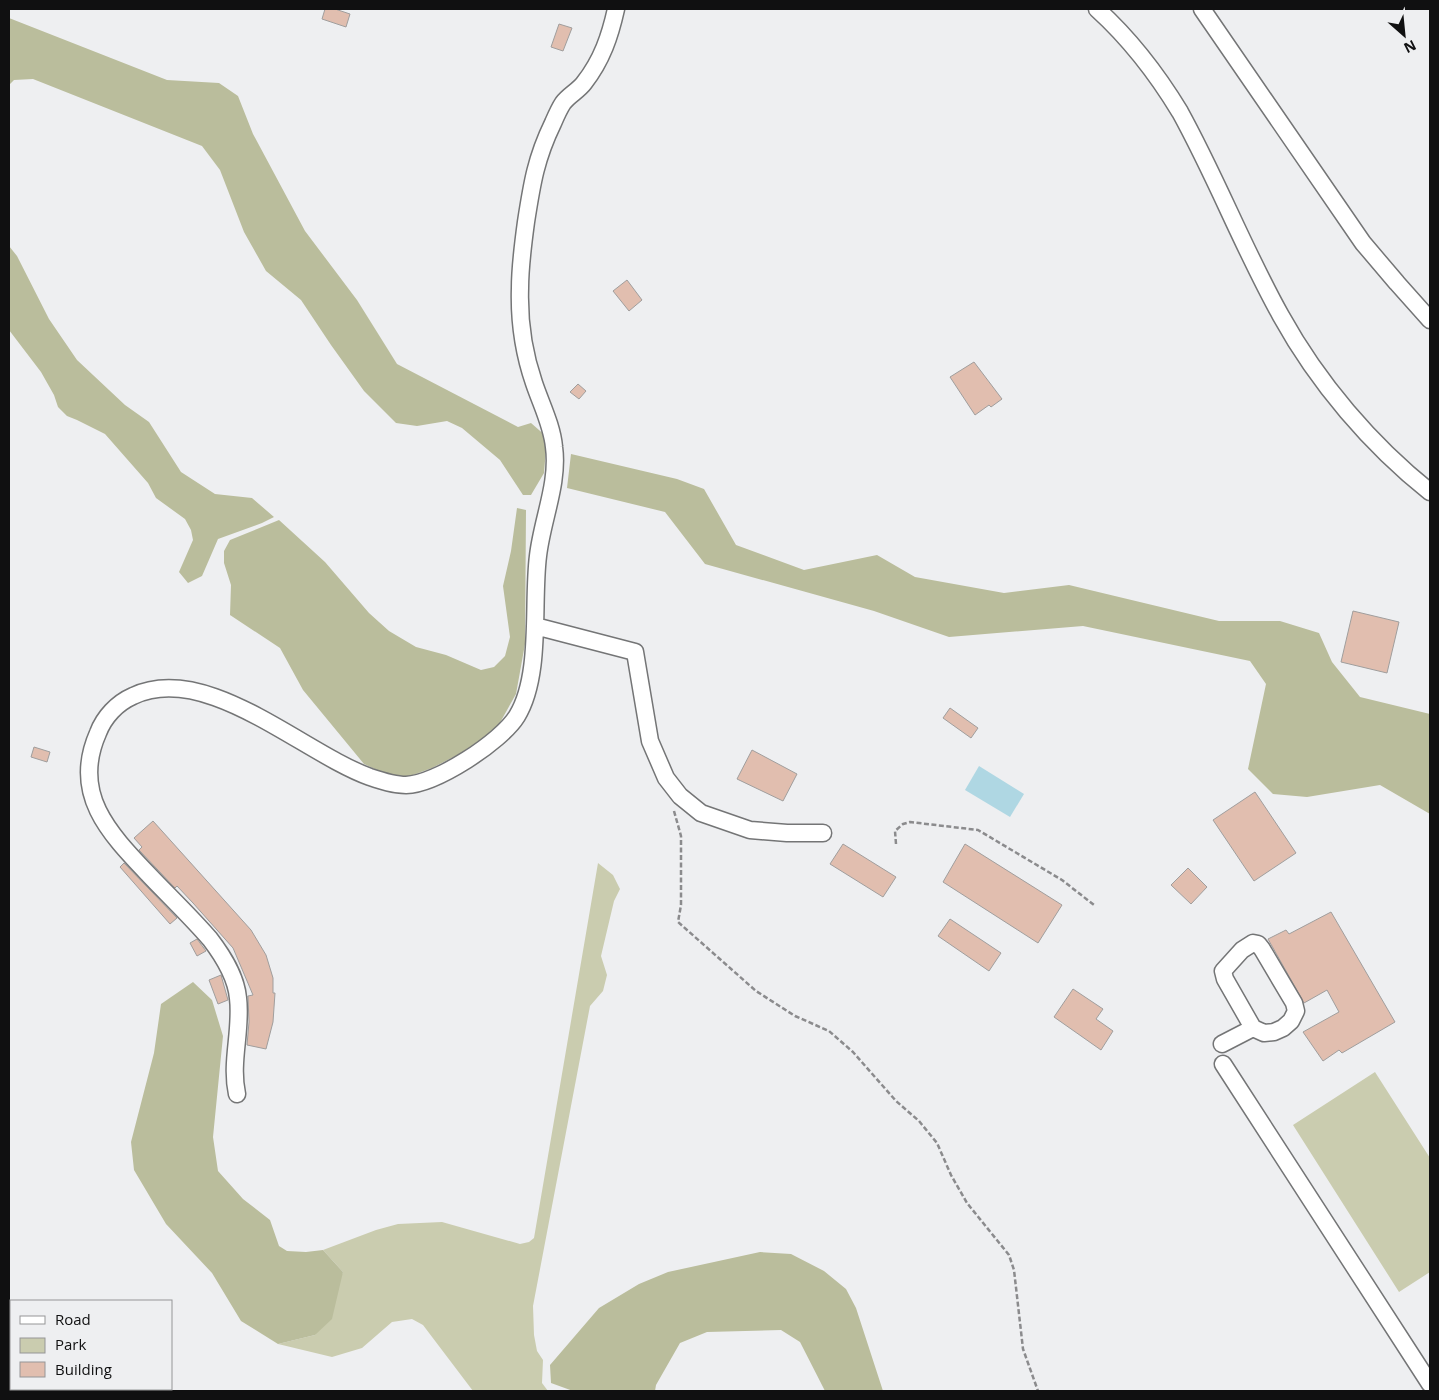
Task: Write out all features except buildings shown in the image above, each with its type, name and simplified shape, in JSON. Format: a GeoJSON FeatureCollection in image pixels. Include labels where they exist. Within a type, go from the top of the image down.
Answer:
{"type":"FeatureCollection","features":[{"type":"Feature","properties":{"kind":"street"},"geometry":{"type":"LineString","coordinates":[[237,1094],[234,1069],[239,1003],[234,980],[222,955],[210,939],[123,847],[100,817],[91,791],[89,769],[92,749],[103,722],[123,701],[139,693],[166,689],[190,690],[222,700],[245,710],[358,773],[395,784],[417,784],[438,776],[469,758],[511,725],[523,704],[529,682],[535,626],[538,557],[554,473],[555,451],[551,430],[532,378],[527,355],[520,294],[522,252],[532,181],[539,154],[562,104],[581,87],[603,53],[609,39],[616,9]]}},
{"type":"Feature","properties":{"kind":"street"},"geometry":{"type":"LineString","coordinates":[[1096,9],[1137,51],[1177,106],[1269,294],[1309,360],[1366,432],[1406,472],[1430,492]]}},
{"type":"Feature","properties":{"kind":"street"},"geometry":{"type":"LineString","coordinates":[[1202,9],[1354,230],[1383,268],[1430,320]]}},
{"type":"Feature","properties":{"kind":"street"},"geometry":{"type":"LineString","coordinates":[[535,626],[635,652],[650,741],[666,778],[680,796],[701,813],[750,830],[823,833]]}},
{"type":"Feature","properties":{"kind":"street"},"geometry":{"type":"LineString","coordinates":[[1253,943],[1258,944],[1262,949],[1294,1003],[1296,1011],[1291,1022],[1274,1032],[1264,1033],[1253,1028],[1225,979],[1223,971],[1242,950],[1253,943]]}},
{"type":"Feature","properties":{"kind":"street"},"geometry":{"type":"LineString","coordinates":[[1222,1044],[1253,1028]]}},
{"type":"Feature","properties":{"kind":"street"},"geometry":{"type":"LineString","coordinates":[[1224,1064],[1430,1384]]}},
{"type":"Feature","properties":{"kind":"path"},"geometry":{"type":"LineString","coordinates":[[671,784],[670,798],[681,836],[681,905],[678,922],[756,991],[795,1016],[829,1031],[853,1052],[896,1101],[919,1121],[937,1143],[951,1175],[967,1203],[1009,1255],[1014,1270],[1023,1348],[1038,1391]]}},
{"type":"Feature","properties":{"kind":"path"},"geometry":{"type":"LineString","coordinates":[[896,844],[895,831],[903,824],[910,822],[978,830],[1062,880],[1094,905]]}},
{"type":"Feature","properties":{"kind":"green space"},"geometry":{"type":"Polygon","coordinates":[[[9,18],[167,80],[219,83],[238,96],[253,134],[305,231],[357,300],[397,364],[518,427],[531,423],[547,437],[544,473],[531,495],[523,495],[500,460],[462,428],[447,421],[417,426],[396,423],[364,391],[301,300],[266,271],[244,232],[220,170],[202,146],[33,79],[14,80],[9,85],[9,18]]]}},
{"type":"Feature","properties":{"kind":"green space"},"geometry":{"type":"Polygon","coordinates":[[[9,246],[17,256],[49,319],[77,360],[125,405],[149,422],[181,472],[215,494],[252,498],[274,517],[218,539],[202,576],[188,583],[179,572],[193,540],[191,530],[185,519],[156,498],[148,483],[105,434],[67,416],[58,407],[54,395],[41,372],[9,330],[9,246]]]}},
{"type":"Feature","properties":{"kind":"green space"},"geometry":{"type":"Polygon","coordinates":[[[571,454],[677,479],[704,489],[736,545],[804,570],[877,555],[915,577],[1004,593],[1069,585],[1219,621],[1280,621],[1319,633],[1332,662],[1360,697],[1430,714],[1430,814],[1380,785],[1307,797],[1273,794],[1248,769],[1266,684],[1250,661],[1083,626],[949,637],[874,611],[705,564],[665,512],[567,488],[571,454]]]}},
{"type":"Feature","properties":{"kind":"green space"},"geometry":{"type":"Polygon","coordinates":[[[517,508],[526,510],[525,644],[516,694],[497,728],[463,752],[432,768],[399,780],[364,764],[303,690],[280,648],[230,615],[231,585],[224,563],[224,551],[230,540],[279,520],[325,562],[369,613],[389,631],[416,647],[446,655],[481,670],[494,667],[505,656],[510,637],[503,586],[511,551],[517,508]]]}},
{"type":"Feature","properties":{"kind":"green space"},"geometry":{"type":"Polygon","coordinates":[[[598,863],[613,875],[620,889],[614,901],[601,956],[607,975],[603,991],[590,1006],[533,1306],[534,1335],[537,1351],[543,1360],[542,1383],[548,1391],[473,1391],[423,1325],[412,1319],[392,1322],[362,1348],[332,1357],[278,1344],[315,1335],[343,1272],[323,1250],[376,1230],[398,1224],[442,1222],[520,1244],[529,1242],[534,1238],[598,863]]]}},
{"type":"Feature","properties":{"kind":"green space"},"geometry":{"type":"Polygon","coordinates":[[[193,982],[212,1000],[223,1036],[213,1137],[218,1171],[243,1199],[270,1220],[279,1246],[287,1251],[306,1252],[323,1250],[343,1272],[332,1319],[315,1335],[278,1344],[241,1321],[212,1273],[166,1224],[134,1170],[131,1142],[154,1053],[161,1004],[193,982]]]}},
{"type":"Feature","properties":{"kind":"green space"},"geometry":{"type":"Polygon","coordinates":[[[1375,1072],[1430,1158],[1430,1272],[1399,1292],[1293,1125],[1375,1072]]]}},
{"type":"Feature","properties":{"kind":"green space"},"geometry":{"type":"Polygon","coordinates":[[[760,1252],[791,1254],[824,1271],[846,1289],[856,1308],[883,1391],[825,1391],[800,1342],[781,1330],[707,1332],[680,1343],[656,1385],[655,1391],[573,1391],[551,1383],[550,1365],[599,1308],[639,1284],[668,1272],[760,1252]]]}},
{"type":"Feature","properties":{"kind":"water"},"geometry":{"type":"Polygon","coordinates":[[[979,766],[1024,794],[1010,817],[965,790],[979,766]]]}}]}
